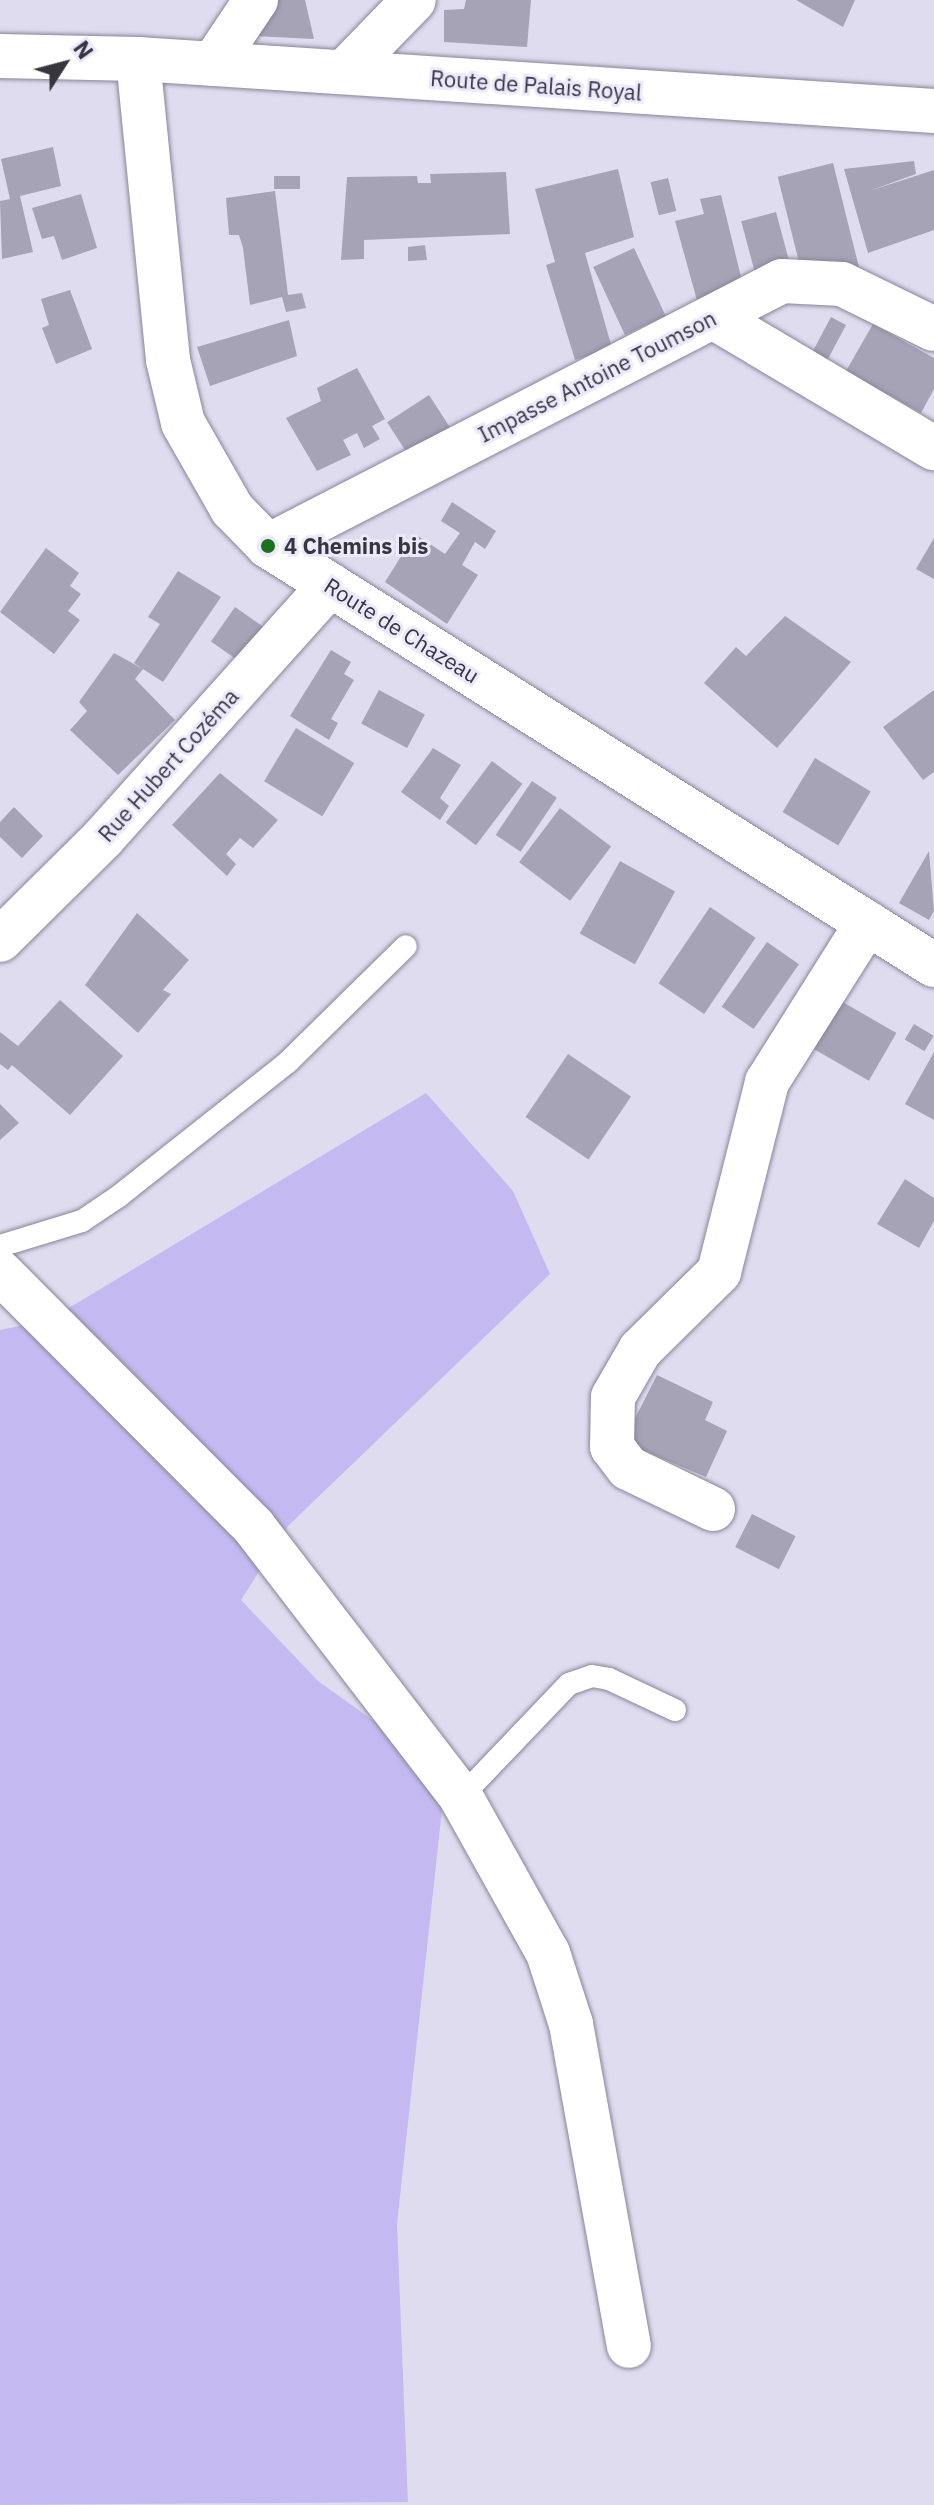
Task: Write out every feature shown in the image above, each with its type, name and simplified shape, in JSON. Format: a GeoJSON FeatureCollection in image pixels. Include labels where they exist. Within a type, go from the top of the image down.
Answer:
{"type":"FeatureCollection","features":[{"type":"Feature","properties":{"kind":"street"},"geometry":{"type":"LineString","coordinates":[[213,64],[256,0]]}},
{"type":"Feature","properties":{"kind":"street"},"geometry":{"type":"LineString","coordinates":[[344,72],[414,0]]}},
{"type":"Feature","properties":{"kind":"street","name":"Route de Palais Royal"},"geometry":{"type":"LineString","coordinates":[[0,56],[138,59],[934,111]]}},
{"type":"Feature","properties":{"kind":"street","name":"Route de Chazeau"},"geometry":{"type":"LineString","coordinates":[[138,59],[168,360],[183,423],[217,488],[268,546],[934,965]]}},
{"type":"Feature","properties":{"kind":"street","name":"Impasse Antoine Toumson"},"geometry":{"type":"LineString","coordinates":[[268,546],[782,281],[842,284],[934,329]]}},
{"type":"Feature","properties":{"kind":"street"},"geometry":{"type":"LineString","coordinates":[[713,317],[934,448]]}},
{"type":"Feature","properties":{"kind":"street","name":"Rue Hubert Cozéma"},"geometry":{"type":"LineString","coordinates":[[0,940],[103,838],[330,585]]}},
{"type":"Feature","properties":{"kind":"street"},"geometry":{"type":"LineString","coordinates":[[713,1509],[628,1468],[610,1437],[613,1397],[640,1350],[719,1272],[767,1082],[867,923]]}},
{"type":"Feature","properties":{"kind":"street"},"geometry":{"type":"LineString","coordinates":[[0,1272],[254,1527],[461,1797],[548,1953],[571,2024],[629,2346]]}},
{"type":"Feature","properties":{"kind":"lane"},"geometry":{"type":"LineString","coordinates":[[0,1246],[82,1221],[119,1196],[288,1062],[406,946]]}},
{"type":"Feature","properties":{"kind":"lane"},"geometry":{"type":"LineString","coordinates":[[461,1797],[569,1684],[592,1676],[609,1679],[675,1710]]}},
{"type":"Feature","properties":{"kind":"shaded area"},"geometry":{"type":"Polygon","coordinates":[[[426,1093],[513,1191],[550,1274],[288,1526],[241,1600],[318,1681],[398,1738],[444,1791],[397,2224],[408,2502],[0,2505],[0,1330],[49,1320],[426,1093]]]}},
{"type":"Feature","properties":{"kind":"building"},"geometry":{"type":"Polygon","coordinates":[[[264,0],[305,0],[314,39],[254,36],[264,0]]]}},
{"type":"Feature","properties":{"kind":"building"},"geometry":{"type":"Polygon","coordinates":[[[466,0],[531,0],[527,47],[444,42],[444,10],[464,9],[466,0]]]}},
{"type":"Feature","properties":{"kind":"building"},"geometry":{"type":"Polygon","coordinates":[[[796,0],[855,0],[843,27],[796,0]]]}},
{"type":"Feature","properties":{"kind":"building"},"geometry":{"type":"Polygon","coordinates":[[[53,147],[61,186],[20,196],[33,252],[2,259],[0,201],[10,199],[1,159],[53,147]]]}},
{"type":"Feature","properties":{"kind":"building"},"geometry":{"type":"Polygon","coordinates":[[[914,161],[916,174],[869,191],[934,170],[934,230],[868,253],[844,169],[914,161]]]}},
{"type":"Feature","properties":{"kind":"building"},"geometry":{"type":"Polygon","coordinates":[[[833,163],[859,269],[804,283],[778,177],[833,163]]]}},
{"type":"Feature","properties":{"kind":"building"},"geometry":{"type":"Polygon","coordinates":[[[618,169],[634,237],[585,253],[612,348],[575,360],[546,265],[555,262],[535,189],[618,169]]]}},
{"type":"Feature","properties":{"kind":"building"},"geometry":{"type":"Polygon","coordinates":[[[506,172],[510,234],[364,240],[364,259],[341,260],[347,177],[417,176],[418,183],[431,183],[430,174],[506,172]]]}},
{"type":"Feature","properties":{"kind":"building"},"geometry":{"type":"Polygon","coordinates":[[[274,176],[300,176],[300,189],[274,189],[274,176]]]}},
{"type":"Feature","properties":{"kind":"building"},"geometry":{"type":"Polygon","coordinates":[[[668,178],[676,211],[659,215],[651,182],[668,178]]]}},
{"type":"Feature","properties":{"kind":"building"},"geometry":{"type":"Polygon","coordinates":[[[275,191],[288,295],[302,293],[306,308],[286,312],[282,297],[250,305],[243,248],[239,235],[229,235],[226,198],[275,191]]]}},
{"type":"Feature","properties":{"kind":"building"},"geometry":{"type":"Polygon","coordinates":[[[81,194],[97,248],[62,260],[54,236],[42,239],[32,208],[81,194]]]}},
{"type":"Feature","properties":{"kind":"building"},"geometry":{"type":"Polygon","coordinates":[[[721,195],[744,289],[698,304],[675,221],[704,214],[700,199],[721,195]]]}},
{"type":"Feature","properties":{"kind":"building"},"geometry":{"type":"Polygon","coordinates":[[[776,212],[791,268],[756,277],[741,221],[776,212]]]}},
{"type":"Feature","properties":{"kind":"building"},"geometry":{"type":"Polygon","coordinates":[[[425,245],[427,260],[408,261],[408,247],[425,245]]]}},
{"type":"Feature","properties":{"kind":"building"},"geometry":{"type":"Polygon","coordinates":[[[634,248],[666,316],[625,335],[593,267],[634,248]]]}},
{"type":"Feature","properties":{"kind":"building"},"geometry":{"type":"Polygon","coordinates":[[[70,290],[92,349],[56,364],[42,328],[49,325],[41,299],[70,290]]]}},
{"type":"Feature","properties":{"kind":"building"},"geometry":{"type":"Polygon","coordinates":[[[831,317],[846,325],[824,366],[809,358],[831,317]]]}},
{"type":"Feature","properties":{"kind":"building"},"geometry":{"type":"Polygon","coordinates":[[[289,320],[297,356],[210,386],[197,347],[289,320]]]}},
{"type":"Feature","properties":{"kind":"building"},"geometry":{"type":"Polygon","coordinates":[[[873,324],[934,358],[934,389],[921,413],[846,371],[873,324]]]}},
{"type":"Feature","properties":{"kind":"building"},"geometry":{"type":"Polygon","coordinates":[[[357,368],[385,419],[372,426],[380,439],[364,448],[357,433],[343,440],[351,455],[317,471],[286,418],[321,401],[317,388],[357,368]]]}},
{"type":"Feature","properties":{"kind":"building"},"geometry":{"type":"Polygon","coordinates":[[[429,395],[453,432],[411,459],[387,422],[429,395]]]}},
{"type":"Feature","properties":{"kind":"building"},"geometry":{"type":"Polygon","coordinates":[[[452,502],[496,531],[485,549],[475,542],[462,565],[478,575],[447,624],[385,582],[415,534],[445,554],[460,533],[441,521],[452,502]]]}},
{"type":"Feature","properties":{"kind":"building"},"geometry":{"type":"Polygon","coordinates":[[[934,538],[934,579],[916,569],[934,538]]]}},
{"type":"Feature","properties":{"kind":"building"},"geometry":{"type":"Polygon","coordinates":[[[46,548],[79,573],[70,586],[81,594],[68,611],[80,620],[54,654],[0,612],[46,548]]]}},
{"type":"Feature","properties":{"kind":"building"},"geometry":{"type":"Polygon","coordinates":[[[178,571],[221,597],[163,682],[134,663],[160,624],[148,617],[178,571]]]}},
{"type":"Feature","properties":{"kind":"building"},"geometry":{"type":"Polygon","coordinates":[[[235,607],[266,629],[242,663],[211,641],[235,607]]]}},
{"type":"Feature","properties":{"kind":"building"},"geometry":{"type":"Polygon","coordinates":[[[785,616],[851,662],[777,748],[704,683],[736,647],[746,656],[785,616]]]}},
{"type":"Feature","properties":{"kind":"building"},"geometry":{"type":"Polygon","coordinates":[[[331,650],[351,662],[344,674],[354,680],[331,719],[338,723],[329,740],[290,716],[331,650]]]}},
{"type":"Feature","properties":{"kind":"building"},"geometry":{"type":"Polygon","coordinates":[[[114,653],[143,669],[135,679],[175,720],[118,775],[70,730],[87,711],[79,702],[114,653]]]}},
{"type":"Feature","properties":{"kind":"building"},"geometry":{"type":"Polygon","coordinates":[[[379,690],[425,714],[407,748],[361,724],[379,690]]]}},
{"type":"Feature","properties":{"kind":"building"},"geometry":{"type":"Polygon","coordinates":[[[934,690],[934,772],[923,780],[883,727],[934,690]]]}},
{"type":"Feature","properties":{"kind":"building"},"geometry":{"type":"Polygon","coordinates":[[[296,728],[354,763],[322,816],[264,781],[296,728]]]}},
{"type":"Feature","properties":{"kind":"building"},"geometry":{"type":"Polygon","coordinates":[[[433,748],[461,765],[440,798],[449,806],[440,820],[401,792],[433,748]]]}},
{"type":"Feature","properties":{"kind":"building"},"geometry":{"type":"Polygon","coordinates":[[[815,758],[871,791],[838,845],[783,812],[815,758]]]}},
{"type":"Feature","properties":{"kind":"building"},"geometry":{"type":"Polygon","coordinates":[[[492,761],[522,784],[476,845],[446,822],[492,761]]]}},
{"type":"Feature","properties":{"kind":"building"},"geometry":{"type":"Polygon","coordinates":[[[220,773],[278,820],[253,848],[240,838],[226,854],[236,864],[227,876],[172,825],[220,773]]]}},
{"type":"Feature","properties":{"kind":"building"},"geometry":{"type":"Polygon","coordinates":[[[532,781],[557,798],[521,852],[496,835],[532,781]]]}},
{"type":"Feature","properties":{"kind":"building"},"geometry":{"type":"Polygon","coordinates":[[[14,807],[43,836],[22,858],[0,837],[0,822],[14,807]]]}},
{"type":"Feature","properties":{"kind":"building"},"geometry":{"type":"Polygon","coordinates":[[[560,808],[611,847],[570,901],[519,862],[560,808]]]}},
{"type":"Feature","properties":{"kind":"building"},"geometry":{"type":"Polygon","coordinates":[[[929,851],[934,911],[929,920],[899,903],[929,851]]]}},
{"type":"Feature","properties":{"kind":"building"},"geometry":{"type":"Polygon","coordinates":[[[620,861],[675,892],[635,964],[580,934],[620,861]]]}},
{"type":"Feature","properties":{"kind":"building"},"geometry":{"type":"Polygon","coordinates":[[[710,907],[756,938],[704,1014],[659,983],[710,907]]]}},
{"type":"Feature","properties":{"kind":"building"},"geometry":{"type":"Polygon","coordinates":[[[137,913],[189,960],[163,990],[171,994],[138,1033],[85,985],[137,913]]]}},
{"type":"Feature","properties":{"kind":"building"},"geometry":{"type":"Polygon","coordinates":[[[767,942],[799,964],[754,1029],[722,1007],[767,942]]]}},
{"type":"Feature","properties":{"kind":"building"},"geometry":{"type":"Polygon","coordinates":[[[834,997],[896,1033],[869,1081],[806,1045],[834,997]]]}},
{"type":"Feature","properties":{"kind":"building"},"geometry":{"type":"Polygon","coordinates":[[[60,1000],[123,1056],[70,1115],[12,1065],[8,1070],[0,1064],[0,1032],[18,1046],[60,1000]]]}},
{"type":"Feature","properties":{"kind":"building"},"geometry":{"type":"Polygon","coordinates":[[[914,1024],[934,1036],[924,1051],[905,1039],[914,1024]]]}},
{"type":"Feature","properties":{"kind":"building"},"geometry":{"type":"Polygon","coordinates":[[[934,1052],[934,1120],[905,1104],[934,1052]]]}},
{"type":"Feature","properties":{"kind":"building"},"geometry":{"type":"Polygon","coordinates":[[[568,1054],[631,1096],[589,1160],[526,1117],[568,1054]]]}},
{"type":"Feature","properties":{"kind":"building"},"geometry":{"type":"Polygon","coordinates":[[[0,1104],[19,1123],[0,1140],[0,1104]]]}},
{"type":"Feature","properties":{"kind":"building"},"geometry":{"type":"Polygon","coordinates":[[[905,1179],[934,1198],[934,1221],[919,1248],[877,1224],[905,1179]]]}},
{"type":"Feature","properties":{"kind":"building"},"geometry":{"type":"Polygon","coordinates":[[[657,1375],[713,1402],[705,1420],[727,1431],[706,1477],[623,1442],[657,1375]]]}},
{"type":"Feature","properties":{"kind":"building"},"geometry":{"type":"Polygon","coordinates":[[[752,1514],[796,1536],[779,1569],[735,1547],[752,1514]]]}},
{"type":"Feature","properties":{"kind":"place","name":"4 Chemins bis"},"geometry":{"type":"Point","coordinates":[268,546]}}]}
